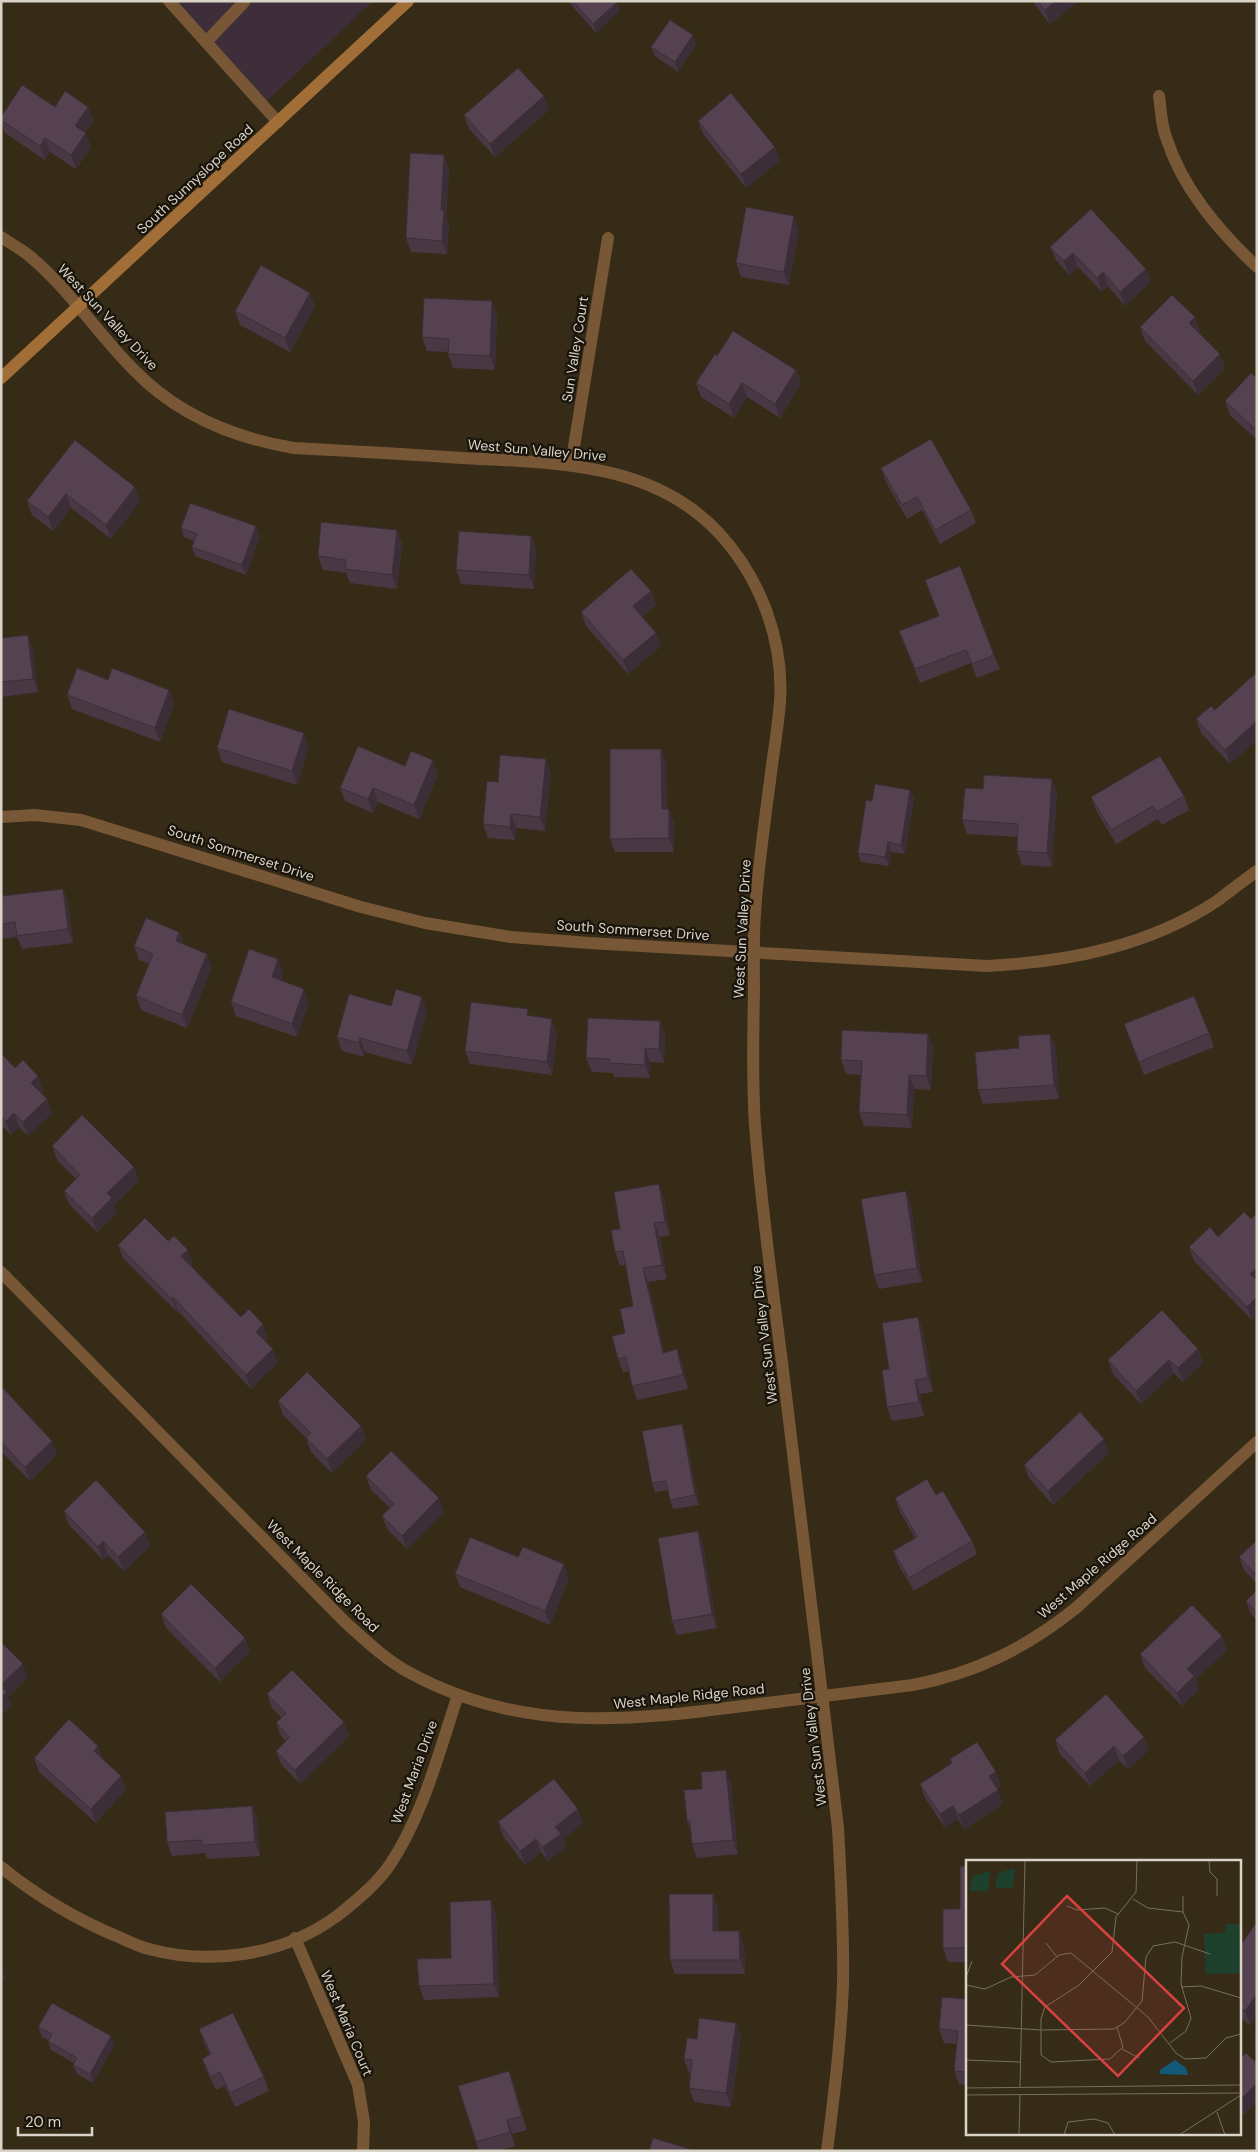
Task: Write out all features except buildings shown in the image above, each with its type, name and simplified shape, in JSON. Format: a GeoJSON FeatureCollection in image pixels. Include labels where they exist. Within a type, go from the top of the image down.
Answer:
{"type":"FeatureCollection","features":[{"type":"Feature","properties":{"kind":"street"},"geometry":{"type":"LineString","coordinates":[[169,1],[278,122]]}},
{"type":"Feature","properties":{"kind":"street"},"geometry":{"type":"LineString","coordinates":[[206,42],[244,1]]}},
{"type":"Feature","properties":{"kind":"street","name":"South Sunnyslope Road"},"geometry":{"type":"LineString","coordinates":[[1,378],[408,1]]}},
{"type":"Feature","properties":{"kind":"street"},"geometry":{"type":"LineString","coordinates":[[1159,96],[1165,135],[1178,170],[1212,220],[1257,267]]}},
{"type":"Feature","properties":{"kind":"street","name":"West Sun Valley Drive"},"geometry":{"type":"LineString","coordinates":[[1,237],[27,254],[56,281],[133,370],[165,398],[206,423],[232,434],[264,443],[294,448],[571,465],[606,470],[627,476],[658,489],[685,504],[721,535],[746,569],[762,598],[771,624],[779,664],[780,701],[761,853],[754,952],[753,1079],[756,1128],[779,1335],[838,1828],[843,1984],[834,2097],[827,2151]]}},
{"type":"Feature","properties":{"kind":"street","name":"Sun Valley Court"},"geometry":{"type":"LineString","coordinates":[[571,465],[608,238]]}},
{"type":"Feature","properties":{"kind":"street","name":"South Sommerset Drive"},"geometry":{"type":"LineString","coordinates":[[1,816],[35,815],[82,820],[362,907],[425,923],[511,937],[987,966],[1030,964],[1079,957],[1126,944],[1168,927],[1215,902],[1257,871]]}},
{"type":"Feature","properties":{"kind":"street","name":"West Maple Ridge Road"},"geometry":{"type":"LineString","coordinates":[[1,1272],[345,1622],[384,1655],[409,1673],[458,1695],[517,1711],[588,1720],[636,1719],[940,1680],[986,1665],[1009,1654],[1049,1629],[1076,1608],[1257,1442]]}},
{"type":"Feature","properties":{"kind":"street","name":"West Maria Drive"},"geometry":{"type":"LineString","coordinates":[[1,1867],[28,1889],[87,1924],[148,1949],[201,1958],[246,1954],[273,1948],[319,1928],[355,1902],[388,1868],[411,1828],[458,1695]]}},
{"type":"Feature","properties":{"kind":"street","name":"West Maria Court"},"geometry":{"type":"LineString","coordinates":[[295,1938],[358,2085],[364,2122],[363,2151]]}},
{"type":"Feature","properties":{"kind":"shaded area"},"geometry":{"type":"Polygon","coordinates":[[[163,1],[373,1],[264,104],[163,1]]]}}]}
